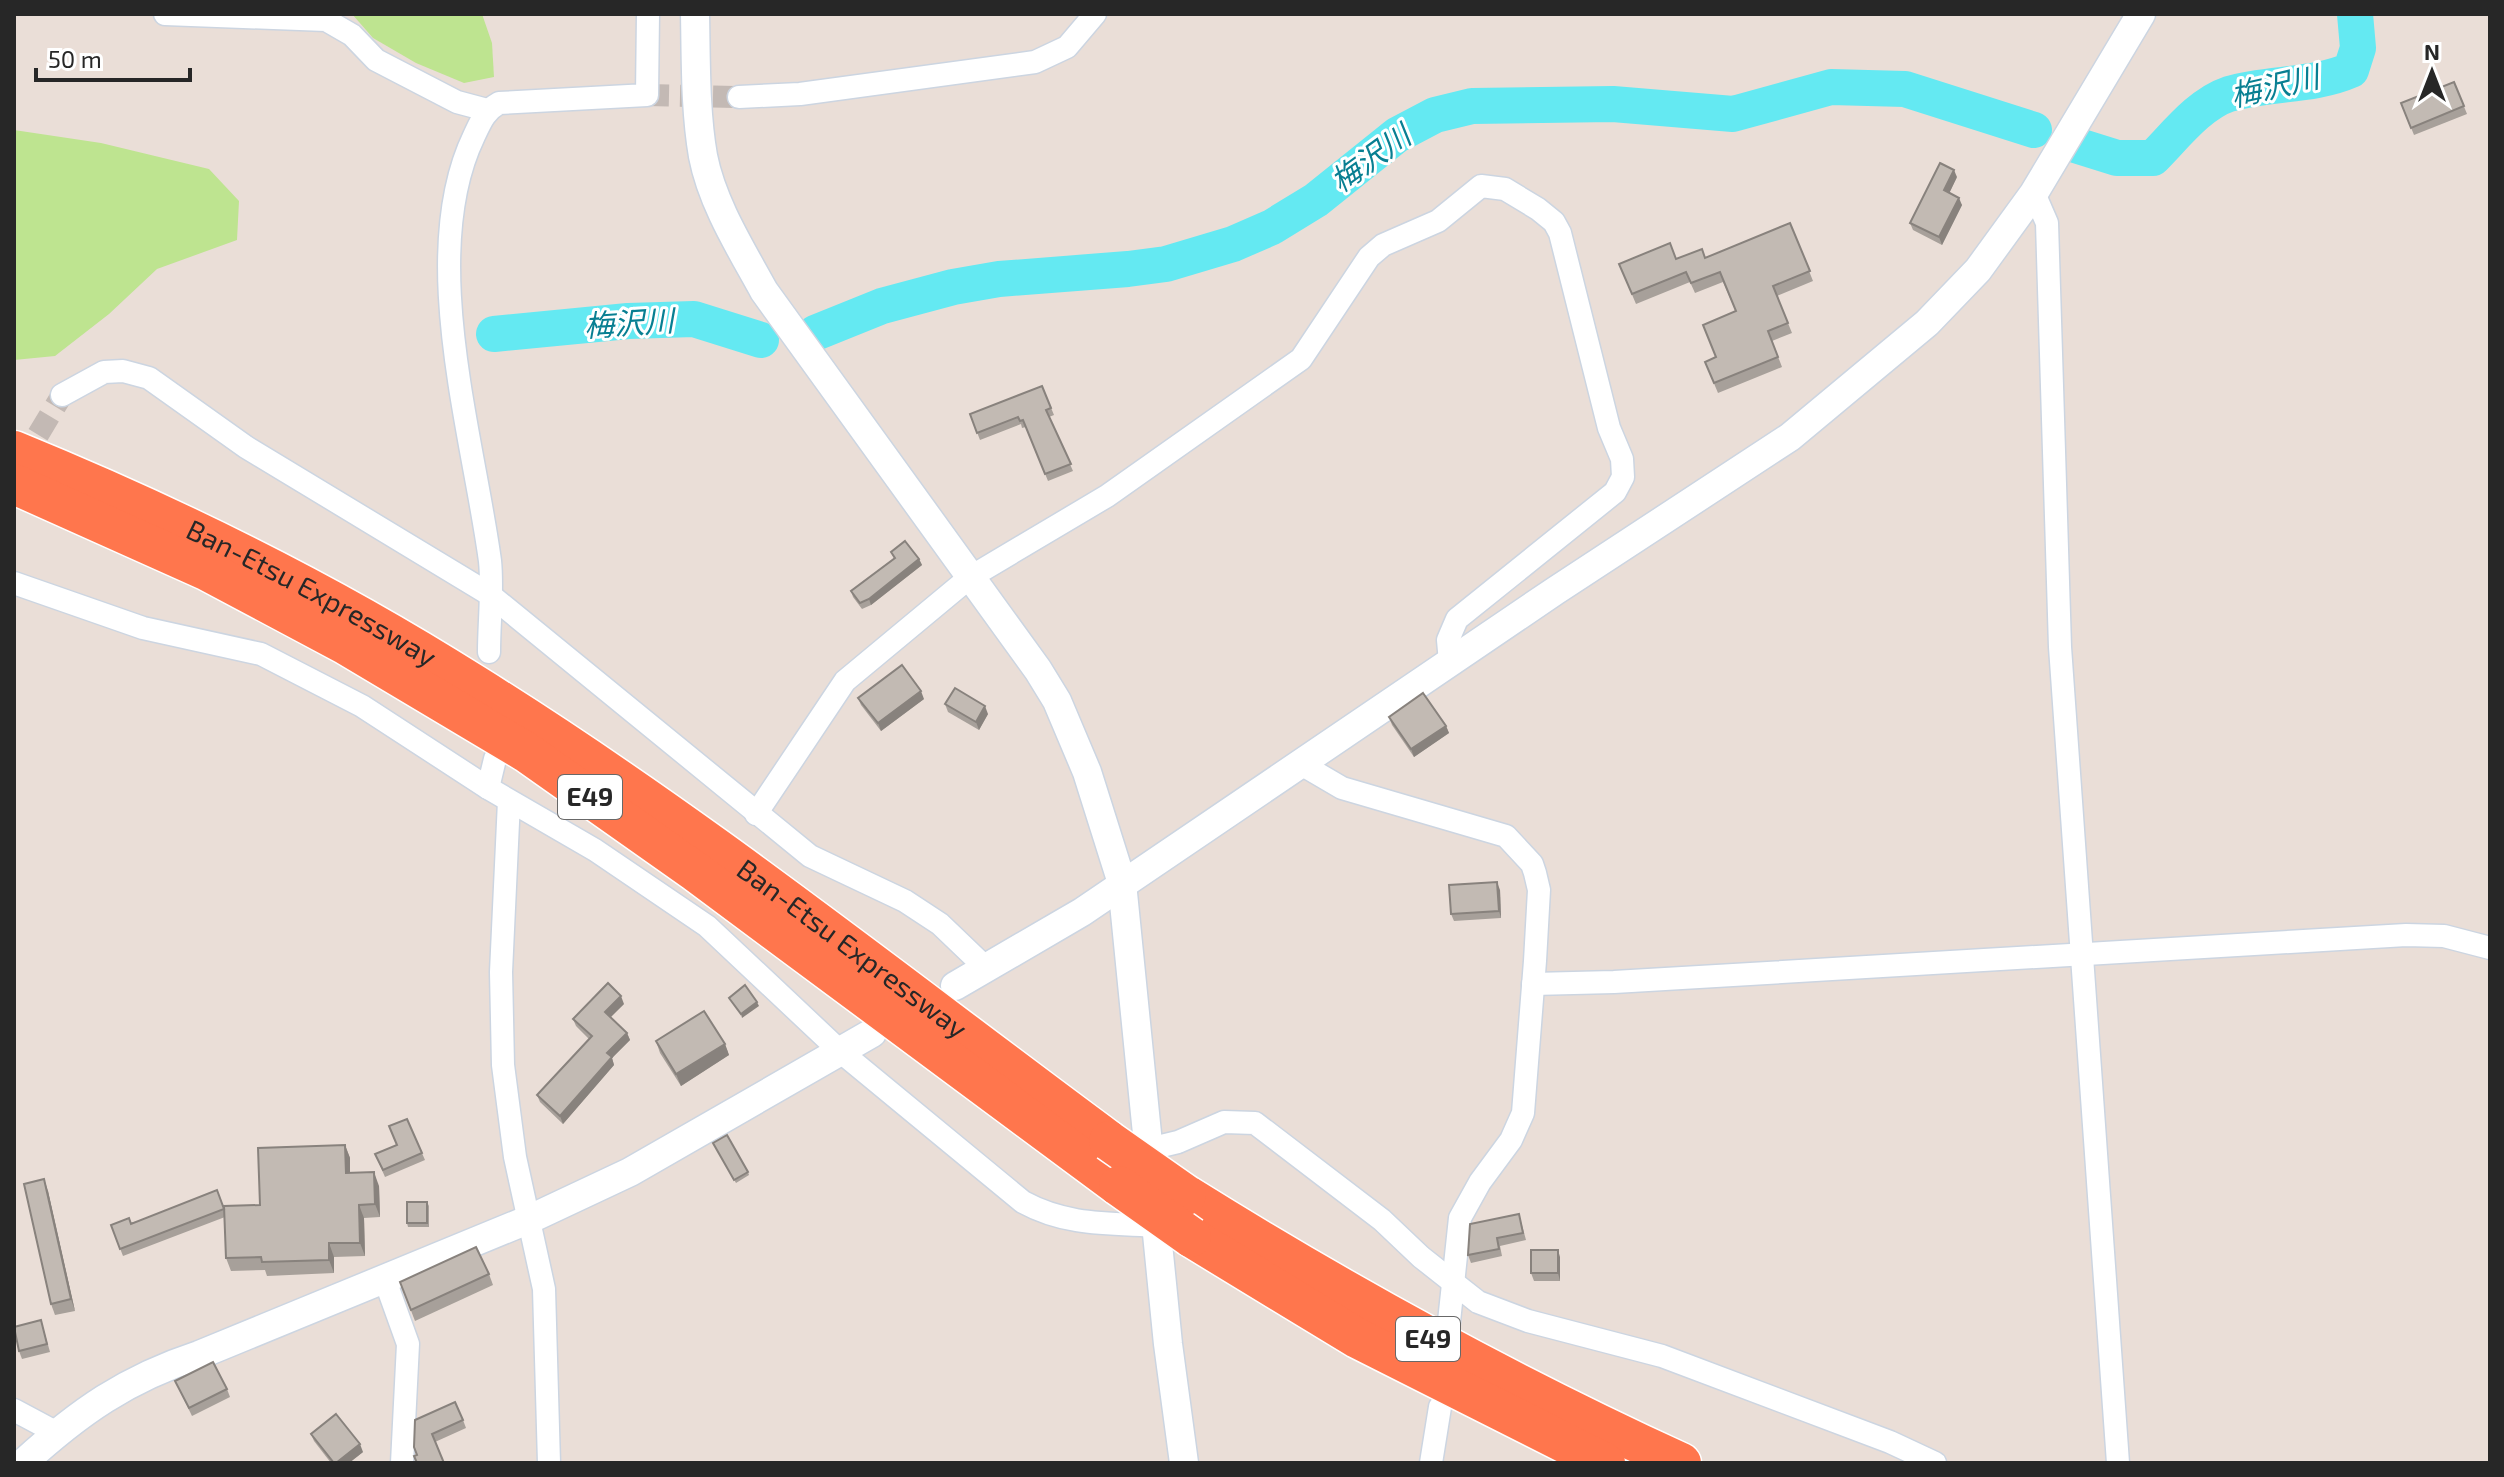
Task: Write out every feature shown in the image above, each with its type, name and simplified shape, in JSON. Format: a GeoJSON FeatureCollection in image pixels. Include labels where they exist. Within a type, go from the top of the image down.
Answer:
{"type":"FeatureCollection","features":[{"type":"Feature","properties":{"kind":"highway","name":"Ban-Etsu Expressway"},"geometry":{"type":"LineString","coordinates":[[14,451],[219,542],[360,616],[471,682],[712,844],[1109,1141],[1186,1195],[1295,1263],[1446,1349],[1537,1397],[1681,1463]]}},
{"type":"Feature","properties":{"kind":"highway","name":"Ban-Etsu Expressway"},"geometry":{"type":"LineString","coordinates":[[14,484],[221,578],[345,644],[526,752],[696,872],[1119,1186],[1174,1231],[1357,1338],[1605,1463]]}},
{"type":"Feature","properties":{"kind":"street"},"geometry":{"type":"LineString","coordinates":[[165,14],[326,20],[352,35],[376,60],[457,102],[487,110]]}},
{"type":"Feature","properties":{"kind":"street"},"geometry":{"type":"LineString","coordinates":[[489,652],[490,565],[451,315],[450,251],[457,187],[467,150],[487,110],[506,101],[647,95],[648,14]]}},
{"type":"Feature","properties":{"kind":"street"},"geometry":{"type":"LineString","coordinates":[[695,14],[703,157],[723,211],[764,291],[1057,701],[1087,772],[1122,883],[1149,1149],[1174,1231],[1168,1344],[1184,1463]]}},
{"type":"Feature","properties":{"kind":"street"},"geometry":{"type":"LineString","coordinates":[[739,97],[800,94],[1035,62],[1067,47],[1095,14]]}},
{"type":"Feature","properties":{"kind":"street"},"geometry":{"type":"LineString","coordinates":[[955,986],[1122,883],[1790,437],[1927,323],[1978,270],[2034,193],[2141,14]]}},
{"type":"Feature","properties":{"kind":"street"},"geometry":{"type":"LineString","coordinates":[[756,814],[845,681],[969,578],[1107,496],[1301,359],[1343,299],[1361,267],[1383,245],[1438,221],[1481,186],[1498,188],[1538,209],[1554,222],[1560,233],[1602,400],[1624,471],[1615,492],[1457,619],[1448,640],[1450,662]]}},
{"type":"Feature","properties":{"kind":"street"},"geometry":{"type":"LineString","coordinates":[[2034,193],[2047,223],[2060,647],[2072,773],[2079,952],[2118,1463]]}},
{"type":"Feature","properties":{"kind":"street"},"geometry":{"type":"LineString","coordinates":[[62,395],[104,372],[123,371],[149,378],[246,447],[489,594],[810,856],[905,901],[940,924],[987,969]]}},
{"type":"Feature","properties":{"kind":"street"},"geometry":{"type":"LineString","coordinates":[[14,583],[143,628],[261,654],[362,706],[509,801],[595,850],[707,926],[841,1052],[1023,1202],[1049,1216],[1074,1222],[1174,1231]]}},
{"type":"Feature","properties":{"kind":"street"},"geometry":{"type":"LineString","coordinates":[[488,788],[495,759]]}},
{"type":"Feature","properties":{"kind":"street"},"geometry":{"type":"LineString","coordinates":[[1301,764],[1342,788],[1506,836],[1532,864],[1539,890],[1523,1113],[1511,1140],[1480,1182],[1460,1218],[1454,1251],[1454,1284],[1448,1331]]}},
{"type":"Feature","properties":{"kind":"street"},"geometry":{"type":"LineString","coordinates":[[509,801],[501,972],[503,1065],[515,1157],[544,1289],[549,1463]]}},
{"type":"Feature","properties":{"kind":"street"},"geometry":{"type":"LineString","coordinates":[[1533,984],[1628,982],[2079,952],[2406,935],[2444,936],[2490,948]]}},
{"type":"Feature","properties":{"kind":"street"},"geometry":{"type":"LineString","coordinates":[[23,1463],[89,1409],[150,1371],[385,1280],[530,1219],[630,1172],[872,1033]]}},
{"type":"Feature","properties":{"kind":"street"},"geometry":{"type":"LineString","coordinates":[[1149,1149],[1178,1142],[1224,1122],[1255,1123],[1382,1220],[1478,1302],[1498,1311],[1662,1356],[1890,1442],[1935,1463]]}},
{"type":"Feature","properties":{"kind":"street"},"geometry":{"type":"LineString","coordinates":[[385,1280],[408,1344],[402,1463]]}},
{"type":"Feature","properties":{"kind":"street"},"geometry":{"type":"LineString","coordinates":[[1431,1463],[1440,1407]]}},
{"type":"Feature","properties":{"kind":"street"},"geometry":{"type":"LineString","coordinates":[[14,1410],[59,1434]]}},
{"type":"Feature","properties":{"kind":"green space"},"geometry":{"type":"Polygon","coordinates":[[[352,14],[482,14],[492,43],[494,77],[464,83],[416,63],[373,38],[352,14]]]}},
{"type":"Feature","properties":{"kind":"green space"},"geometry":{"type":"Polygon","coordinates":[[[14,130],[101,143],[209,169],[239,201],[237,240],[157,269],[109,314],[55,356],[14,360],[14,130]]]}},
{"type":"Feature","properties":{"kind":"building"},"geometry":{"type":"Polygon","coordinates":[[[2454,82],[2464,106],[2411,128],[2401,103],[2454,82]]]}},
{"type":"Feature","properties":{"kind":"building"},"geometry":{"type":"Polygon","coordinates":[[[1940,163],[1954,170],[1944,190],[1959,198],[1939,237],[1910,223],[1940,163]]]}},
{"type":"Feature","properties":{"kind":"building"},"geometry":{"type":"Polygon","coordinates":[[[1790,223],[1810,271],[1773,286],[1788,323],[1768,331],[1778,357],[1714,383],[1705,362],[1716,357],[1703,325],[1736,311],[1720,272],[1691,283],[1686,272],[1632,294],[1619,264],[1670,243],[1676,259],[1702,249],[1705,258],[1790,223]]]}},
{"type":"Feature","properties":{"kind":"building"},"geometry":{"type":"Polygon","coordinates":[[[1042,386],[1051,408],[1046,410],[1071,464],[1045,474],[1023,420],[1020,421],[1018,417],[977,433],[970,414],[1042,386]]]}},
{"type":"Feature","properties":{"kind":"building"},"geometry":{"type":"Polygon","coordinates":[[[905,541],[919,559],[860,603],[851,591],[895,558],[891,552],[905,541]]]}},
{"type":"Feature","properties":{"kind":"building"},"geometry":{"type":"Polygon","coordinates":[[[902,665],[921,691],[878,723],[858,698],[902,665]]]}},
{"type":"Feature","properties":{"kind":"building"},"geometry":{"type":"Polygon","coordinates":[[[955,688],[985,706],[976,722],[945,704],[955,688]]]}},
{"type":"Feature","properties":{"kind":"building"},"geometry":{"type":"Polygon","coordinates":[[[1423,693],[1446,726],[1411,749],[1389,717],[1423,693]]]}},
{"type":"Feature","properties":{"kind":"building"},"geometry":{"type":"Polygon","coordinates":[[[1497,882],[1499,911],[1451,914],[1449,885],[1497,882]]]}},
{"type":"Feature","properties":{"kind":"building"},"geometry":{"type":"Polygon","coordinates":[[[608,983],[621,996],[605,1012],[627,1033],[607,1053],[612,1057],[560,1116],[537,1095],[592,1036],[573,1019],[608,983]]]}},
{"type":"Feature","properties":{"kind":"building"},"geometry":{"type":"Polygon","coordinates":[[[745,985],[757,1002],[741,1014],[729,998],[745,985]]]}},
{"type":"Feature","properties":{"kind":"building"},"geometry":{"type":"Polygon","coordinates":[[[704,1011],[725,1044],[676,1074],[656,1041],[704,1011]]]}},
{"type":"Feature","properties":{"kind":"building"},"geometry":{"type":"Polygon","coordinates":[[[407,1119],[422,1153],[383,1170],[375,1154],[397,1145],[389,1126],[407,1119]]]}},
{"type":"Feature","properties":{"kind":"building"},"geometry":{"type":"Polygon","coordinates":[[[727,1135],[748,1172],[734,1180],[713,1143],[727,1135]]]}},
{"type":"Feature","properties":{"kind":"building"},"geometry":{"type":"Polygon","coordinates":[[[345,1145],[346,1173],[374,1172],[375,1204],[359,1205],[360,1243],[329,1243],[329,1260],[262,1262],[261,1257],[226,1258],[224,1206],[260,1205],[258,1148],[345,1145]]]}},
{"type":"Feature","properties":{"kind":"building"},"geometry":{"type":"Polygon","coordinates":[[[44,1179],[71,1299],[51,1304],[24,1184],[44,1179]]]}},
{"type":"Feature","properties":{"kind":"building"},"geometry":{"type":"Polygon","coordinates":[[[217,1190],[224,1209],[120,1249],[111,1225],[129,1218],[131,1224],[217,1190]]]}},
{"type":"Feature","properties":{"kind":"building"},"geometry":{"type":"Polygon","coordinates":[[[407,1202],[427,1202],[427,1223],[407,1223],[407,1202]]]}},
{"type":"Feature","properties":{"kind":"building"},"geometry":{"type":"Polygon","coordinates":[[[1519,1214],[1523,1233],[1497,1238],[1499,1249],[1468,1255],[1470,1224],[1519,1214]]]}},
{"type":"Feature","properties":{"kind":"building"},"geometry":{"type":"Polygon","coordinates":[[[476,1247],[489,1274],[411,1310],[400,1282],[476,1247]]]}},
{"type":"Feature","properties":{"kind":"building"},"geometry":{"type":"Polygon","coordinates":[[[1531,1250],[1558,1250],[1558,1273],[1531,1273],[1531,1250]]]}},
{"type":"Feature","properties":{"kind":"building"},"geometry":{"type":"Polygon","coordinates":[[[41,1320],[47,1344],[19,1351],[14,1327],[41,1320]]]}},
{"type":"Feature","properties":{"kind":"building"},"geometry":{"type":"Polygon","coordinates":[[[213,1362],[227,1389],[189,1408],[175,1381],[213,1362]]]}},
{"type":"Feature","properties":{"kind":"building"},"geometry":{"type":"Polygon","coordinates":[[[455,1402],[463,1420],[432,1434],[444,1463],[417,1463],[414,1456],[417,1455],[414,1447],[415,1420],[455,1402]]]}},
{"type":"Feature","properties":{"kind":"building"},"geometry":{"type":"Polygon","coordinates":[[[336,1414],[360,1444],[334,1463],[311,1434],[336,1414]]]}},
{"type":"Feature","properties":{"kind":"waterway","name":"梅沢川"},"geometry":{"type":"LineString","coordinates":[[2069,143],[2117,158],[2153,158],[2208,105],[2229,94],[2321,79],[2351,70],[2358,48],[2355,14]]}},
{"type":"Feature","properties":{"kind":"waterway","name":"梅沢川"},"geometry":{"type":"LineString","coordinates":[[815,333],[882,306],[953,287],[999,279],[1166,264],[1233,244],[1272,227],[1316,200],[1397,135],[1435,115],[1472,106],[1613,104],[1733,114],[1831,87],[1905,89],[2034,130]]}},
{"type":"Feature","properties":{"kind":"waterway","name":"梅沢川"},"geometry":{"type":"LineString","coordinates":[[494,334],[628,321],[694,319],[761,340]]}},
{"type":"Feature","properties":{"kind":"tunnel"},"geometry":{"type":"LineString","coordinates":[[647,95],[739,97]]}},
{"type":"Feature","properties":{"kind":"tunnel"},"geometry":{"type":"LineString","coordinates":[[21,463],[62,395]]}}]}
